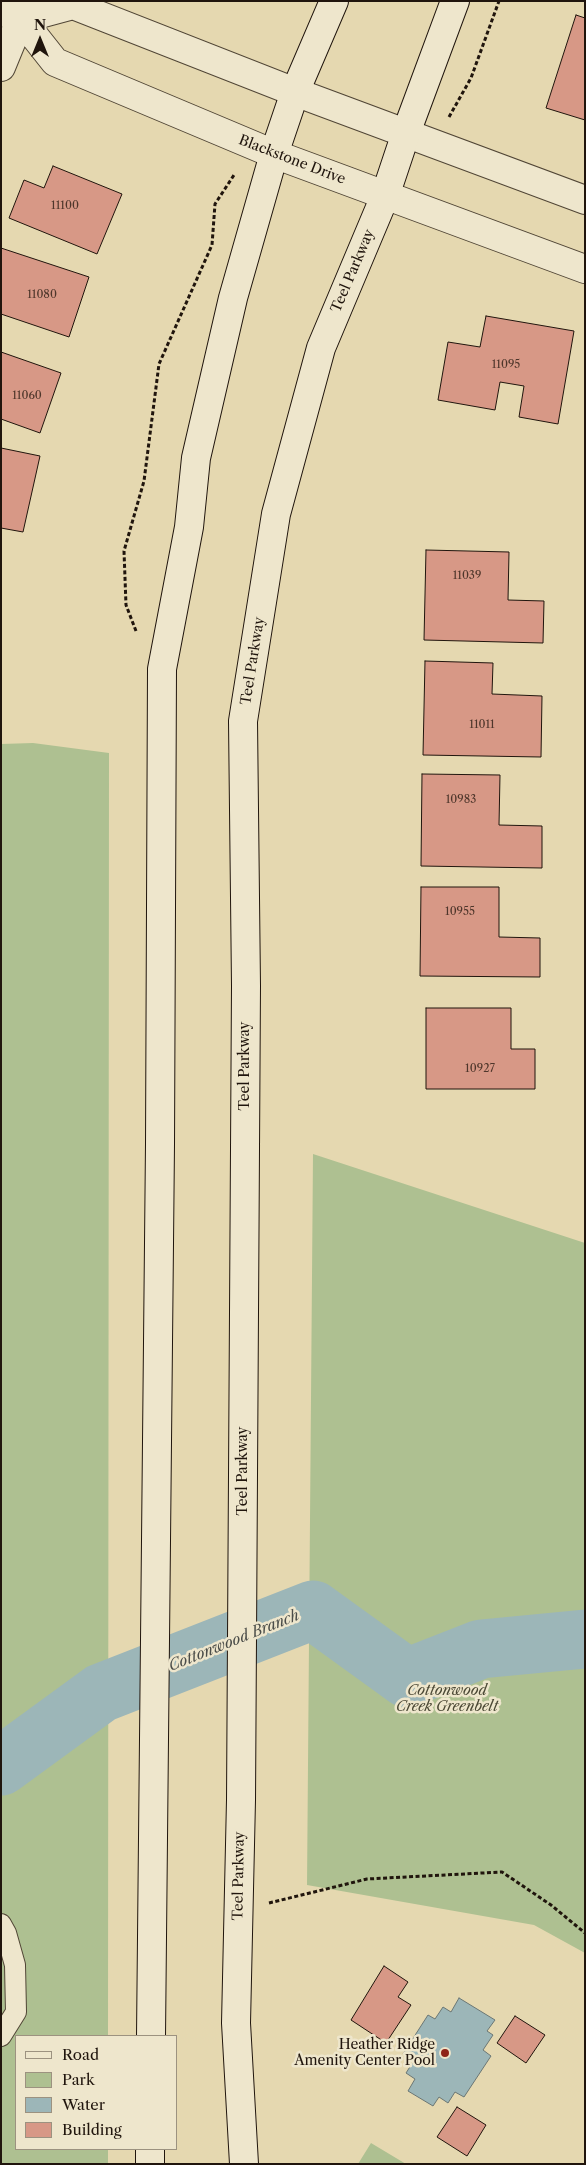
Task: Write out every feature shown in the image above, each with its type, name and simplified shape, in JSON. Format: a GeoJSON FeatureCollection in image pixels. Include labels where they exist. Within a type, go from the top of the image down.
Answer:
{"type":"FeatureCollection","features":[{"type":"Feature","properties":{"kind":"main road"},"geometry":{"type":"LineString","coordinates":[[151,2035],[160,1144],[162,669],[189,527],[196,458],[233,298],[274,154],[295,92],[334,1]]}},
{"type":"Feature","properties":{"kind":"main road","name":"Teel Parkway"},"geometry":{"type":"LineString","coordinates":[[244,2164],[236,2023],[241,1800],[246,986],[243,721],[276,514],[321,348],[385,196],[455,1]]}},
{"type":"Feature","properties":{"kind":"main road"},"geometry":{"type":"LineString","coordinates":[[1,67],[16,10],[73,5],[295,92],[585,200]]}},
{"type":"Feature","properties":{"kind":"main road","name":"Blackstone Drive"},"geometry":{"type":"LineString","coordinates":[[16,10],[55,62],[274,154],[585,268]]}},
{"type":"Feature","properties":{"kind":"main road"},"geometry":{"type":"LineString","coordinates":[[150,2150],[150,2164]]}},
{"type":"Feature","properties":{"kind":"lane"},"geometry":{"type":"LineString","coordinates":[[1,1924],[6,1933],[15,1965],[16,2003],[16,2012],[1,2036]]}},
{"type":"Feature","properties":{"kind":"path"},"geometry":{"type":"LineString","coordinates":[[447,119],[471,78],[499,1]]}},
{"type":"Feature","properties":{"kind":"path"},"geometry":{"type":"LineString","coordinates":[[140,639],[126,605],[124,551],[144,481],[159,364],[212,245],[215,204],[239,168],[248,143]]}},
{"type":"Feature","properties":{"kind":"path"},"geometry":{"type":"LineString","coordinates":[[266,1903],[367,1879],[502,1872],[551,1905],[585,1933]]}},
{"type":"Feature","properties":{"kind":"green space"},"geometry":{"type":"Polygon","coordinates":[[[33,743],[109,753],[108,2035],[15,2035],[15,2150],[108,2150],[108,2164],[1,2164],[1,744],[33,743]]]}},
{"type":"Feature","properties":{"kind":"green space","name":"Cottonwood Creek Greenbelt"},"geometry":{"type":"Polygon","coordinates":[[[313,1154],[585,1243],[585,1953],[534,1925],[307,1885],[313,1154]]]}},
{"type":"Feature","properties":{"kind":"green space"},"geometry":{"type":"Polygon","coordinates":[[[371,2143],[406,2164],[358,2164],[371,2143]]]}},
{"type":"Feature","properties":{"kind":"water","name":"Heather Ridge Amenity Center Pool"},"geometry":{"type":"Polygon","coordinates":[[[459,1998],[495,2020],[487,2031],[493,2035],[483,2050],[491,2056],[464,2097],[455,2092],[448,2103],[439,2097],[433,2106],[408,2091],[415,2079],[406,2073],[413,2062],[403,2054],[428,2015],[435,2019],[443,2007],[451,2012],[459,1998]]]}},
{"type":"Feature","properties":{"kind":"building"},"geometry":{"type":"Polygon","coordinates":[[[576,15],[585,18],[585,120],[546,108],[576,15]]]}},
{"type":"Feature","properties":{"kind":"building"},"geometry":{"type":"Polygon","coordinates":[[[53,166],[122,194],[97,254],[9,218],[24,180],[44,188],[53,166]]]}},
{"type":"Feature","properties":{"kind":"building"},"geometry":{"type":"Polygon","coordinates":[[[1,248],[89,277],[69,337],[1,314],[1,248]]]}},
{"type":"Feature","properties":{"kind":"building"},"geometry":{"type":"Polygon","coordinates":[[[486,316],[574,331],[558,424],[519,417],[524,386],[500,382],[495,410],[438,400],[448,342],[480,347],[486,316]]]}},
{"type":"Feature","properties":{"kind":"building"},"geometry":{"type":"Polygon","coordinates":[[[1,352],[61,373],[40,433],[1,419],[1,352]]]}},
{"type":"Feature","properties":{"kind":"building"},"geometry":{"type":"Polygon","coordinates":[[[1,448],[40,456],[23,532],[1,528],[1,448]]]}},
{"type":"Feature","properties":{"kind":"building"},"geometry":{"type":"Polygon","coordinates":[[[426,550],[509,552],[508,600],[544,601],[543,643],[424,640],[426,550]]]}},
{"type":"Feature","properties":{"kind":"building"},"geometry":{"type":"Polygon","coordinates":[[[425,661],[493,663],[492,694],[542,696],[541,757],[423,755],[425,661]]]}},
{"type":"Feature","properties":{"kind":"building"},"geometry":{"type":"Polygon","coordinates":[[[422,774],[500,775],[499,825],[542,826],[542,868],[421,866],[422,774]]]}},
{"type":"Feature","properties":{"kind":"building"},"geometry":{"type":"Polygon","coordinates":[[[421,887],[499,887],[499,937],[540,938],[540,977],[420,976],[421,887]]]}},
{"type":"Feature","properties":{"kind":"building"},"geometry":{"type":"Polygon","coordinates":[[[426,1008],[511,1008],[511,1049],[535,1049],[535,1089],[426,1089],[426,1008]]]}},
{"type":"Feature","properties":{"kind":"building"},"geometry":{"type":"Polygon","coordinates":[[[384,1966],[408,1982],[398,1997],[411,2005],[386,2043],[351,2020],[384,1966]]]}},
{"type":"Feature","properties":{"kind":"building"},"geometry":{"type":"Polygon","coordinates":[[[515,2016],[545,2035],[526,2063],[497,2043],[515,2016]]]}},
{"type":"Feature","properties":{"kind":"building"},"geometry":{"type":"Polygon","coordinates":[[[457,2107],[486,2125],[467,2156],[437,2137],[457,2107]]]}},
{"type":"Feature","properties":{"kind":"waterway","name":"Cottonwood Branch"},"geometry":{"type":"LineString","coordinates":[[1,1766],[101,1693],[313,1610],[407,1678],[481,1649],[585,1639]]}},
{"type":"Feature","properties":{"kind":"place","name":"Heather Ridge Amenity Center Pool"},"geometry":{"type":"Point","coordinates":[445,2053]}}]}
